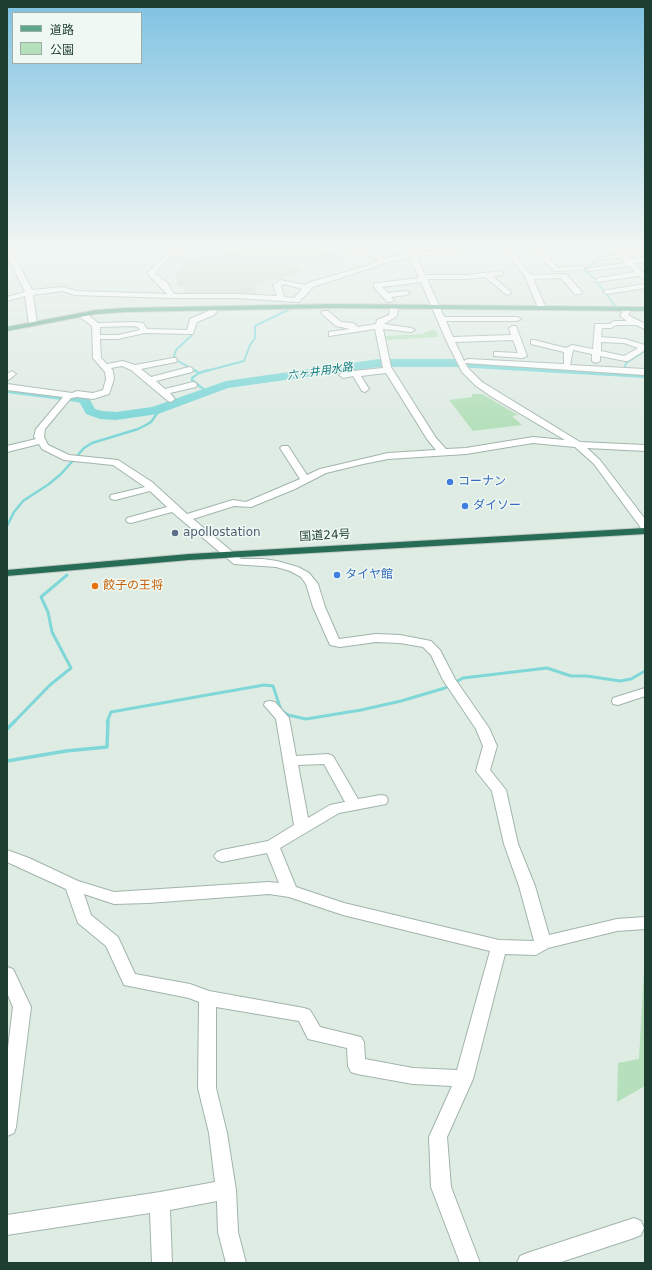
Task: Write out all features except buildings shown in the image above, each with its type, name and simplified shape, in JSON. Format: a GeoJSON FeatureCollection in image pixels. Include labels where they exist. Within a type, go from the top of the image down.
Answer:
{"type":"FeatureCollection","features":[{"type":"Feature","properties":{"kind":"highway","name":"国道24号"},"geometry":{"type":"LineString","coordinates":[[7,566],[225,551],[645,526]]}},
{"type":"Feature","properties":{"kind":"highway","name":"国道24号"},"geometry":{"type":"LineString","coordinates":[[7,574],[225,551]]}},
{"type":"Feature","properties":{"kind":"main road"},"geometry":{"type":"LineString","coordinates":[[7,329],[110,311],[342,305]]}},
{"type":"Feature","properties":{"kind":"main road"},"geometry":{"type":"LineString","coordinates":[[418,305],[436,308],[645,309]]}},
{"type":"Feature","properties":{"kind":"street"},"geometry":{"type":"LineString","coordinates":[[30,305],[33,324]]}},
{"type":"Feature","properties":{"kind":"street"},"geometry":{"type":"LineString","coordinates":[[391,305],[393,316],[380,322],[379,326],[387,366],[432,438],[443,452]]}},
{"type":"Feature","properties":{"kind":"street"},"geometry":{"type":"LineString","coordinates":[[97,337],[118,337],[145,331],[190,332],[193,322],[211,313],[215,308]]}},
{"type":"Feature","properties":{"kind":"street"},"geometry":{"type":"LineString","coordinates":[[436,308],[465,370],[479,384],[495,395],[554,429],[578,445],[596,462],[645,526]]}},
{"type":"Feature","properties":{"kind":"street"},"geometry":{"type":"LineString","coordinates":[[628,309],[624,316],[628,330]]}},
{"type":"Feature","properties":{"kind":"street"},"geometry":{"type":"LineString","coordinates":[[325,313],[339,324],[350,325],[356,330]]}},
{"type":"Feature","properties":{"kind":"street"},"geometry":{"type":"LineString","coordinates":[[7,387],[71,395],[93,396],[106,392],[110,379],[109,372],[97,358],[96,325],[90,319],[82,315]]}},
{"type":"Feature","properties":{"kind":"street"},"geometry":{"type":"LineString","coordinates":[[441,319],[517,319]]}},
{"type":"Feature","properties":{"kind":"street"},"geometry":{"type":"LineString","coordinates":[[597,368],[596,353],[598,326],[611,326],[614,323],[628,330],[645,349]]}},
{"type":"Feature","properties":{"kind":"street"},"geometry":{"type":"LineString","coordinates":[[96,325],[133,324],[140,325],[145,331]]}},
{"type":"Feature","properties":{"kind":"street"},"geometry":{"type":"LineString","coordinates":[[332,334],[379,326],[411,330]]}},
{"type":"Feature","properties":{"kind":"street"},"geometry":{"type":"LineString","coordinates":[[597,339],[628,330],[645,327]]}},
{"type":"Feature","properties":{"kind":"street"},"geometry":{"type":"LineString","coordinates":[[456,352],[523,356],[513,328]]}},
{"type":"Feature","properties":{"kind":"street"},"geometry":{"type":"LineString","coordinates":[[450,340],[516,337]]}},
{"type":"Feature","properties":{"kind":"street"},"geometry":{"type":"LineString","coordinates":[[545,366],[532,339],[568,351]]}},
{"type":"Feature","properties":{"kind":"street"},"geometry":{"type":"LineString","coordinates":[[567,363],[568,351],[572,347],[626,359],[645,349]]}},
{"type":"Feature","properties":{"kind":"street"},"geometry":{"type":"LineString","coordinates":[[645,349],[633,363],[645,363]]}},
{"type":"Feature","properties":{"kind":"street"},"geometry":{"type":"LineString","coordinates":[[134,368],[173,360]]}},
{"type":"Feature","properties":{"kind":"street"},"geometry":{"type":"LineString","coordinates":[[468,361],[645,372]]}},
{"type":"Feature","properties":{"kind":"street"},"geometry":{"type":"LineString","coordinates":[[105,367],[123,363],[134,368],[171,399]]}},
{"type":"Feature","properties":{"kind":"street"},"geometry":{"type":"LineString","coordinates":[[343,375],[356,374],[387,366]]}},
{"type":"Feature","properties":{"kind":"street"},"geometry":{"type":"LineString","coordinates":[[149,380],[189,370]]}},
{"type":"Feature","properties":{"kind":"street"},"geometry":{"type":"LineString","coordinates":[[356,374],[365,389]]}},
{"type":"Feature","properties":{"kind":"street"},"geometry":{"type":"LineString","coordinates":[[163,392],[193,385]]}},
{"type":"Feature","properties":{"kind":"street"},"geometry":{"type":"LineString","coordinates":[[71,395],[66,397],[41,429],[39,437],[45,447],[67,458],[115,462],[151,488],[238,562],[263,562],[278,564],[294,569],[305,575],[312,584],[319,607],[334,642],[340,643],[376,638],[400,639],[427,644],[436,653],[449,680],[482,728],[490,746],[483,771],[499,790],[512,844],[527,886],[542,943]]}},
{"type":"Feature","properties":{"kind":"street"},"geometry":{"type":"LineString","coordinates":[[185,518],[233,503],[247,504],[291,487],[323,471],[388,456],[485,449],[533,440],[578,445],[645,448]]}},
{"type":"Feature","properties":{"kind":"street"},"geometry":{"type":"LineString","coordinates":[[7,449],[41,441]]}},
{"type":"Feature","properties":{"kind":"street"},"geometry":{"type":"LineString","coordinates":[[285,448],[305,479]]}},
{"type":"Feature","properties":{"kind":"street"},"geometry":{"type":"LineString","coordinates":[[115,497],[151,488]]}},
{"type":"Feature","properties":{"kind":"street"},"geometry":{"type":"LineString","coordinates":[[131,520],[173,508]]}},
{"type":"Feature","properties":{"kind":"street"},"geometry":{"type":"LineString","coordinates":[[618,701],[644,693]]}},
{"type":"Feature","properties":{"kind":"street"},"geometry":{"type":"LineString","coordinates":[[270,705],[282,718],[302,827]]}},
{"type":"Feature","properties":{"kind":"street"},"geometry":{"type":"LineString","coordinates":[[290,761],[328,759],[354,805]]}},
{"type":"Feature","properties":{"kind":"street"},"geometry":{"type":"LineString","coordinates":[[222,856],[272,846],[335,809],[381,800]]}},
{"type":"Feature","properties":{"kind":"street"},"geometry":{"type":"LineString","coordinates":[[272,846],[290,891]]}},
{"type":"Feature","properties":{"kind":"street"},"geometry":{"type":"LineString","coordinates":[[7,856],[24,862],[73,885],[114,898],[269,888],[290,891],[343,909],[499,947],[536,948],[542,943],[617,925],[645,923]]}},
{"type":"Feature","properties":{"kind":"street"},"geometry":{"type":"LineString","coordinates":[[73,885],[84,919],[112,942],[130,980],[190,991],[208,998],[304,1015],[314,1034],[355,1042],[358,1066],[413,1076],[464,1079]]}},
{"type":"Feature","properties":{"kind":"street"},"geometry":{"type":"LineString","coordinates":[[470,1263],[441,1186],[438,1137],[464,1079],[499,947]]}},
{"type":"Feature","properties":{"kind":"street"},"geometry":{"type":"LineString","coordinates":[[7,974],[12,996],[22,1007],[12,1055],[7,1127]]}},
{"type":"Feature","properties":{"kind":"street"},"geometry":{"type":"LineString","coordinates":[[208,998],[207,1088],[218,1133],[226,1190],[228,1232],[236,1263]]}},
{"type":"Feature","properties":{"kind":"street"},"geometry":{"type":"LineString","coordinates":[[7,1225],[160,1202],[226,1190]]}},
{"type":"Feature","properties":{"kind":"street"},"geometry":{"type":"LineString","coordinates":[[160,1202],[162,1263]]}},
{"type":"Feature","properties":{"kind":"street"},"geometry":{"type":"LineString","coordinates":[[527,1263],[634,1228]]}},
{"type":"Feature","properties":{"kind":"green space"},"geometry":{"type":"Polygon","coordinates":[[[431,330],[436,330],[438,337],[387,340],[386,336],[422,334],[431,330]]]}},
{"type":"Feature","properties":{"kind":"green space"},"geometry":{"type":"Polygon","coordinates":[[[472,394],[482,394],[518,415],[512,416],[522,425],[473,431],[449,400],[472,397],[472,394]]]}},
{"type":"Feature","properties":{"kind":"green space"},"geometry":{"type":"Polygon","coordinates":[[[645,951],[645,1086],[617,1102],[618,1063],[639,1059],[645,951]]]}},
{"type":"Feature","properties":{"kind":"waterway"},"geometry":{"type":"LineString","coordinates":[[615,305],[625,314]]}},
{"type":"Feature","properties":{"kind":"waterway"},"geometry":{"type":"LineString","coordinates":[[206,371],[244,361],[250,345],[255,338],[255,326],[290,309]]}},
{"type":"Feature","properties":{"kind":"waterway"},"geometry":{"type":"LineString","coordinates":[[193,331],[191,336],[176,350],[174,356],[178,361],[196,371]]}},
{"type":"Feature","properties":{"kind":"waterway"},"geometry":{"type":"LineString","coordinates":[[624,371],[626,363],[645,351]]}},
{"type":"Feature","properties":{"kind":"waterway","name":"六ヶ井用水路"},"geometry":{"type":"LineString","coordinates":[[7,389],[80,399],[85,401],[90,411],[100,415],[116,416],[154,411],[226,385],[301,373],[379,363],[455,363],[645,374]]}},
{"type":"Feature","properties":{"kind":"waterway"},"geometry":{"type":"LineString","coordinates":[[194,370],[199,373]]}},
{"type":"Feature","properties":{"kind":"waterway"},"geometry":{"type":"LineString","coordinates":[[199,373],[209,370]]}},
{"type":"Feature","properties":{"kind":"waterway","name":"六ヶ井用水路"},"geometry":{"type":"LineString","coordinates":[[623,374],[624,370]]}},
{"type":"Feature","properties":{"kind":"waterway"},"geometry":{"type":"LineString","coordinates":[[199,373],[192,378],[192,380],[207,392]]}},
{"type":"Feature","properties":{"kind":"waterway"},"geometry":{"type":"LineString","coordinates":[[7,526],[14,512],[23,501],[49,484],[61,474],[84,448],[92,443],[138,429],[146,425],[151,422],[158,412],[154,411]]}},
{"type":"Feature","properties":{"kind":"waterway"},"geometry":{"type":"LineString","coordinates":[[14,722],[50,685],[71,668],[52,632],[48,612],[41,597],[67,575]]}},
{"type":"Feature","properties":{"kind":"waterway"},"geometry":{"type":"LineString","coordinates":[[107,722],[111,712],[264,685],[273,686],[281,710],[288,715],[306,719],[361,710],[401,701],[445,688],[463,678],[547,668],[571,676],[587,676],[620,681],[631,679],[645,671]]}},
{"type":"Feature","properties":{"kind":"waterway"},"geometry":{"type":"LineString","coordinates":[[7,761],[66,751],[107,747],[108,721]]}},
{"type":"Feature","properties":{"kind":"waterway"},"geometry":{"type":"LineString","coordinates":[[7,729],[14,722]]}},
{"type":"Feature","properties":{"kind":"place","name":"コーナン"},"geometry":{"type":"Point","coordinates":[450,482]}},
{"type":"Feature","properties":{"kind":"place","name":"ダイソー"},"geometry":{"type":"Point","coordinates":[465,506]}},
{"type":"Feature","properties":{"kind":"place","name":"apollostation"},"geometry":{"type":"Point","coordinates":[175,533]}},
{"type":"Feature","properties":{"kind":"place","name":"タイヤ館"},"geometry":{"type":"Point","coordinates":[337,575]}},
{"type":"Feature","properties":{"kind":"place","name":"餃子の王将"},"geometry":{"type":"Point","coordinates":[95,586]}}]}
